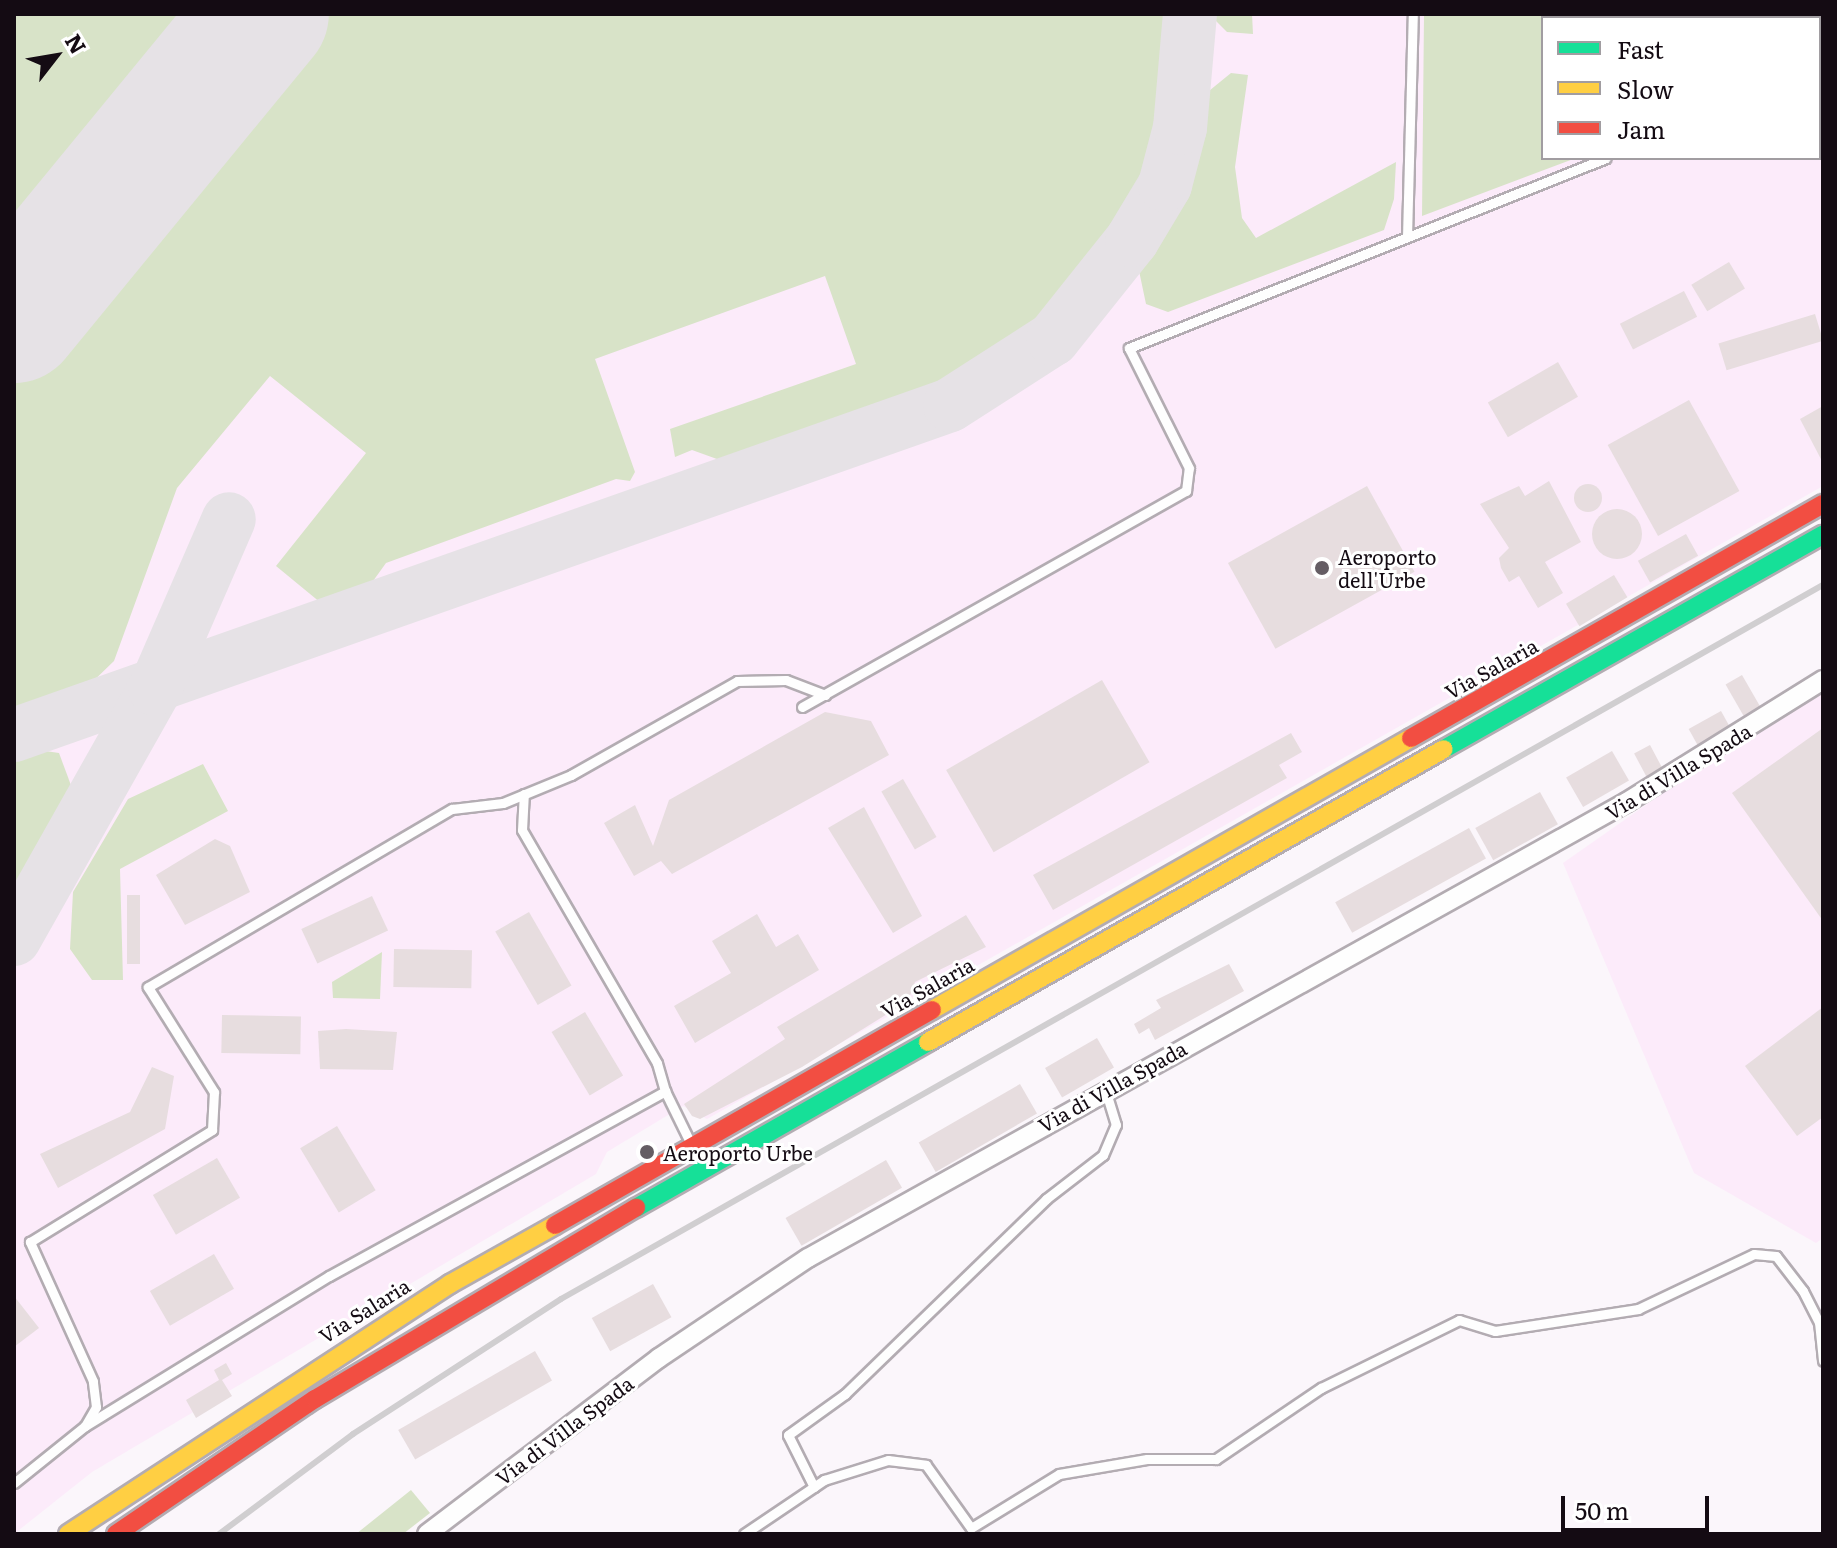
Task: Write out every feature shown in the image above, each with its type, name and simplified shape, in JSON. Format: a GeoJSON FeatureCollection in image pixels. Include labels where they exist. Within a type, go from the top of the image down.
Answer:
{"type":"FeatureCollection","features":[{"type":"Feature","properties":{"kind":"main road","name":"Via Salaria"},"geometry":{"type":"LineString","coordinates":[[68,1534],[334,1354],[691,1144],[1823,504]]}},
{"type":"Feature","properties":{"kind":"main road"},"geometry":{"type":"LineString","coordinates":[[116,1534],[315,1399],[704,1168],[1823,535]]}},
{"type":"Feature","properties":{"kind":"street","name":"Via di Villa Spada"},"geometry":{"type":"LineString","coordinates":[[427,1534],[731,1307],[1105,1089],[1627,802],[1823,680]]}},
{"type":"Feature","properties":{"kind":"street"},"geometry":{"type":"LineString","coordinates":[[691,1144],[704,1168]]}},
{"type":"Feature","properties":{"kind":"lane"},"geometry":{"type":"LineString","coordinates":[[1407,237],[1413,14]]}},
{"type":"Feature","properties":{"kind":"lane"},"geometry":{"type":"LineString","coordinates":[[802,707],[1186,491],[1189,468],[1129,348],[1601,160]]}},
{"type":"Feature","properties":{"kind":"lane"},"geometry":{"type":"LineString","coordinates":[[85,1426],[96,1407],[93,1381],[30,1242],[212,1130],[214,1092],[148,987],[452,809],[524,794],[737,681],[786,680],[825,695]]}},
{"type":"Feature","properties":{"kind":"lane"},"geometry":{"type":"LineString","coordinates":[[524,794],[522,830],[657,1063],[665,1091],[691,1144]]}},
{"type":"Feature","properties":{"kind":"lane"},"geometry":{"type":"LineString","coordinates":[[814,1487],[788,1435],[864,1378],[1046,1199],[1103,1155],[1116,1125],[1105,1089]]}},
{"type":"Feature","properties":{"kind":"lane"},"geometry":{"type":"LineString","coordinates":[[14,1483],[85,1426],[357,1260],[665,1091]]}},
{"type":"Feature","properties":{"kind":"lane"},"geometry":{"type":"LineString","coordinates":[[744,1534],[814,1487],[865,1463],[918,1460],[971,1528],[1059,1474],[1147,1459],[1216,1459],[1321,1388],[1459,1320],[1495,1331],[1626,1312],[1767,1252],[1784,1264],[1814,1310],[1823,1361]]}},
{"type":"Feature","properties":{"kind":"shaded area"},"geometry":{"type":"Polygon","coordinates":[[[14,14],[1823,14],[1823,486],[707,1119],[683,1106],[607,1152],[596,1174],[92,1472],[14,1534],[14,14]]]}},
{"type":"Feature","properties":{"kind":"shaded area"},"geometry":{"type":"Polygon","coordinates":[[[1823,681],[1823,1238],[1816,1243],[1694,1173],[1563,863],[1823,681]]]}},
{"type":"Feature","properties":{"kind":"green space"},"geometry":{"type":"Polygon","coordinates":[[[14,14],[195,14],[14,236],[14,14]]]}},
{"type":"Feature","properties":{"kind":"green space"},"geometry":{"type":"Polygon","coordinates":[[[316,14],[1171,14],[1169,82],[1137,195],[1109,241],[1053,310],[994,353],[927,390],[728,463],[692,450],[675,457],[670,429],[856,364],[825,276],[595,359],[635,472],[630,481],[616,479],[386,563],[363,595],[321,603],[276,566],[366,453],[270,376],[177,488],[114,661],[83,691],[14,718],[14,385],[316,14]]]}},
{"type":"Feature","properties":{"kind":"green space"},"geometry":{"type":"Polygon","coordinates":[[[1209,14],[1252,14],[1253,34],[1227,32],[1209,14]]]}},
{"type":"Feature","properties":{"kind":"green space"},"geometry":{"type":"Polygon","coordinates":[[[1424,14],[1750,14],[1541,16],[1541,160],[1571,160],[1422,216],[1424,14]]]}},
{"type":"Feature","properties":{"kind":"green space"},"geometry":{"type":"Polygon","coordinates":[[[1231,73],[1248,75],[1235,167],[1242,218],[1256,238],[1396,162],[1394,199],[1384,230],[1168,312],[1146,304],[1138,266],[1188,164],[1204,95],[1231,73]]]}},
{"type":"Feature","properties":{"kind":"green space"},"geometry":{"type":"Polygon","coordinates":[[[32,749],[59,753],[72,788],[14,887],[14,754],[32,749]]]}},
{"type":"Feature","properties":{"kind":"green space"},"geometry":{"type":"Polygon","coordinates":[[[203,764],[228,811],[120,869],[123,980],[92,980],[70,949],[73,892],[128,799],[203,764]]]}},
{"type":"Feature","properties":{"kind":"green space"},"geometry":{"type":"Polygon","coordinates":[[[382,952],[380,999],[333,998],[332,982],[382,952]]]}},
{"type":"Feature","properties":{"kind":"green space"},"geometry":{"type":"Polygon","coordinates":[[[411,1490],[430,1513],[403,1534],[356,1534],[411,1490]]]}},
{"type":"Feature","properties":{"kind":"building"},"geometry":{"type":"Polygon","coordinates":[[[1729,262],[1745,289],[1707,311],[1691,285],[1729,262]]]}},
{"type":"Feature","properties":{"kind":"building"},"geometry":{"type":"Polygon","coordinates":[[[1684,291],[1697,317],[1633,350],[1620,324],[1684,291]]]}},
{"type":"Feature","properties":{"kind":"building"},"geometry":{"type":"Polygon","coordinates":[[[1815,314],[1823,341],[1727,370],[1718,344],[1815,314]]]}},
{"type":"Feature","properties":{"kind":"building"},"geometry":{"type":"Polygon","coordinates":[[[1558,362],[1578,397],[1508,437],[1488,402],[1558,362]]]}},
{"type":"Feature","properties":{"kind":"building"},"geometry":{"type":"Polygon","coordinates":[[[1689,400],[1739,491],[1658,536],[1608,445],[1689,400]]]}},
{"type":"Feature","properties":{"kind":"building"},"geometry":{"type":"Polygon","coordinates":[[[1823,406],[1823,463],[1800,419],[1823,406]]]}},
{"type":"Feature","properties":{"kind":"building"},"geometry":{"type":"Polygon","coordinates":[[[1549,481],[1581,542],[1545,562],[1563,593],[1538,608],[1519,576],[1509,582],[1501,568],[1499,558],[1509,548],[1480,504],[1519,486],[1525,496],[1549,481]]]}},
{"type":"Feature","properties":{"kind":"building"},"geometry":{"type":"Polygon","coordinates":[[[1588,484],[1598,488],[1602,498],[1598,508],[1588,512],[1578,508],[1574,498],[1578,488],[1588,484]]]}},
{"type":"Feature","properties":{"kind":"building","name":"Aeroporto dell'Urbe"},"geometry":{"type":"Polygon","coordinates":[[[1367,486],[1415,572],[1275,649],[1228,563],[1367,486]]]}},
{"type":"Feature","properties":{"kind":"building"},"geometry":{"type":"Polygon","coordinates":[[[1617,509],[1634,517],[1642,534],[1634,551],[1617,559],[1600,551],[1592,534],[1600,517],[1617,509]]]}},
{"type":"Feature","properties":{"kind":"building"},"geometry":{"type":"Polygon","coordinates":[[[1686,534],[1698,556],[1650,583],[1638,561],[1686,534]]]}},
{"type":"Feature","properties":{"kind":"building"},"geometry":{"type":"Polygon","coordinates":[[[1614,575],[1627,597],[1579,626],[1566,604],[1614,575]]]}},
{"type":"Feature","properties":{"kind":"building"},"geometry":{"type":"Polygon","coordinates":[[[1742,675],[1760,706],[1744,716],[1726,684],[1742,675]]]}},
{"type":"Feature","properties":{"kind":"building"},"geometry":{"type":"Polygon","coordinates":[[[1102,680],[1150,762],[994,852],[946,770],[1102,680]]]}},
{"type":"Feature","properties":{"kind":"building"},"geometry":{"type":"Polygon","coordinates":[[[1721,711],[1731,729],[1699,747],[1689,729],[1721,711]]]}},
{"type":"Feature","properties":{"kind":"building"},"geometry":{"type":"Polygon","coordinates":[[[825,712],[871,721],[889,755],[672,874],[661,861],[634,876],[604,823],[635,805],[653,846],[669,800],[825,712]]]}},
{"type":"Feature","properties":{"kind":"building"},"geometry":{"type":"Polygon","coordinates":[[[1823,728],[1823,921],[1732,793],[1823,728]]]}},
{"type":"Feature","properties":{"kind":"building"},"geometry":{"type":"Polygon","coordinates":[[[1291,733],[1302,752],[1279,765],[1287,778],[1053,910],[1033,875],[1291,733]]]}},
{"type":"Feature","properties":{"kind":"building"},"geometry":{"type":"Polygon","coordinates":[[[1650,745],[1663,769],[1647,777],[1634,753],[1650,745]]]}},
{"type":"Feature","properties":{"kind":"building"},"geometry":{"type":"Polygon","coordinates":[[[1612,751],[1629,780],[1583,807],[1566,778],[1612,751]]]}},
{"type":"Feature","properties":{"kind":"building"},"geometry":{"type":"Polygon","coordinates":[[[903,779],[936,837],[915,850],[881,792],[903,779]]]}},
{"type":"Feature","properties":{"kind":"building"},"geometry":{"type":"Polygon","coordinates":[[[1540,792],[1558,824],[1493,860],[1475,828],[1540,792]]]}},
{"type":"Feature","properties":{"kind":"building"},"geometry":{"type":"Polygon","coordinates":[[[864,807],[922,916],[893,933],[828,828],[864,807]]]}},
{"type":"Feature","properties":{"kind":"building"},"geometry":{"type":"Polygon","coordinates":[[[1469,828],[1486,859],[1352,933],[1335,902],[1469,828]]]}},
{"type":"Feature","properties":{"kind":"building"},"geometry":{"type":"Polygon","coordinates":[[[215,839],[230,846],[250,892],[185,925],[156,875],[215,839]]]}},
{"type":"Feature","properties":{"kind":"building"},"geometry":{"type":"Polygon","coordinates":[[[127,895],[140,895],[140,964],[127,964],[127,895]]]}},
{"type":"Feature","properties":{"kind":"building"},"geometry":{"type":"Polygon","coordinates":[[[372,896],[388,930],[317,963],[301,929],[372,896]]]}},
{"type":"Feature","properties":{"kind":"building"},"geometry":{"type":"Polygon","coordinates":[[[529,912],[572,986],[538,1005],[495,932],[529,912]]]}},
{"type":"Feature","properties":{"kind":"building"},"geometry":{"type":"Polygon","coordinates":[[[757,914],[776,947],[798,934],[819,970],[695,1043],[674,1006],[731,973],[712,941],[757,914]]]}},
{"type":"Feature","properties":{"kind":"building"},"geometry":{"type":"Polygon","coordinates":[[[966,915],[986,947],[915,982],[908,1001],[802,1067],[700,1119],[692,1116],[684,1104],[785,1039],[777,1027],[966,915]]]}},
{"type":"Feature","properties":{"kind":"building"},"geometry":{"type":"Polygon","coordinates":[[[394,949],[472,950],[471,988],[393,987],[394,949]]]}},
{"type":"Feature","properties":{"kind":"building"},"geometry":{"type":"Polygon","coordinates":[[[1229,964],[1244,991],[1155,1040],[1149,1028],[1139,1034],[1134,1024],[1161,1008],[1156,1000],[1229,964]]]}},
{"type":"Feature","properties":{"kind":"building"},"geometry":{"type":"Polygon","coordinates":[[[1823,1007],[1823,1117],[1797,1136],[1745,1066],[1823,1007]]]}},
{"type":"Feature","properties":{"kind":"building"},"geometry":{"type":"Polygon","coordinates":[[[585,1012],[623,1075],[590,1096],[552,1032],[585,1012]]]}},
{"type":"Feature","properties":{"kind":"building"},"geometry":{"type":"Polygon","coordinates":[[[222,1015],[301,1016],[300,1054],[221,1053],[222,1015]]]}},
{"type":"Feature","properties":{"kind":"building"},"geometry":{"type":"Polygon","coordinates":[[[318,1031],[397,1032],[393,1070],[320,1069],[318,1031]]]}},
{"type":"Feature","properties":{"kind":"building"},"geometry":{"type":"Polygon","coordinates":[[[1097,1038],[1114,1067],[1062,1097],[1045,1068],[1097,1038]]]}},
{"type":"Feature","properties":{"kind":"building"},"geometry":{"type":"Polygon","coordinates":[[[152,1067],[174,1076],[165,1129],[58,1188],[40,1154],[130,1112],[152,1067]]]}},
{"type":"Feature","properties":{"kind":"building"},"geometry":{"type":"Polygon","coordinates":[[[1020,1084],[1037,1113],[936,1172],[919,1142],[1020,1084]]]}},
{"type":"Feature","properties":{"kind":"building"},"geometry":{"type":"Polygon","coordinates":[[[337,1126],[376,1190],[339,1212],[300,1148],[337,1126]]]}},
{"type":"Feature","properties":{"kind":"building"},"geometry":{"type":"Polygon","coordinates":[[[217,1158],[240,1198],[176,1235],[153,1195],[217,1158]]]}},
{"type":"Feature","properties":{"kind":"building"},"geometry":{"type":"Polygon","coordinates":[[[886,1160],[902,1188],[802,1246],[786,1218],[886,1160]]]}},
{"type":"Feature","properties":{"kind":"building"},"geometry":{"type":"Polygon","coordinates":[[[214,1254],[234,1289],[170,1326],[150,1291],[214,1254]]]}},
{"type":"Feature","properties":{"kind":"building"},"geometry":{"type":"Polygon","coordinates":[[[653,1284],[671,1317],[610,1351],[592,1318],[653,1284]]]}},
{"type":"Feature","properties":{"kind":"building"},"geometry":{"type":"Polygon","coordinates":[[[14,1296],[39,1328],[14,1347],[14,1296]]]}},
{"type":"Feature","properties":{"kind":"building"},"geometry":{"type":"Polygon","coordinates":[[[535,1351],[552,1380],[415,1459],[398,1430],[535,1351]]]}},
{"type":"Feature","properties":{"kind":"building"},"geometry":{"type":"Polygon","coordinates":[[[226,1363],[232,1374],[222,1380],[232,1396],[196,1418],[186,1400],[219,1380],[214,1370],[226,1363]]]}},
{"type":"Feature","properties":{"kind":"taxiway"},"geometry":{"type":"LineString","coordinates":[[14,735],[950,405],[1053,339],[1132,240],[1165,185],[1180,128],[1190,14]]}},
{"type":"Feature","properties":{"kind":"taxiway"},"geometry":{"type":"LineString","coordinates":[[14,939],[155,689],[229,519]]}},
{"type":"Feature","properties":{"kind":"runway"},"geometry":{"type":"LineString","coordinates":[[14,317],[263,14]]}},
{"type":"Feature","properties":{"kind":"railway"},"geometry":{"type":"LineString","coordinates":[[219,1534],[353,1434],[561,1299],[1823,585]]}},
{"type":"Feature","properties":{"kind":"traffic: fast"},"geometry":{"type":"LineString","coordinates":[[1444,749],[1823,535]]}},
{"type":"Feature","properties":{"kind":"traffic: fast"},"geometry":{"type":"LineString","coordinates":[[636,1208],[928,1042]]}},
{"type":"Feature","properties":{"kind":"traffic: slow"},"geometry":{"type":"LineString","coordinates":[[932,1010],[1411,738]]}},
{"type":"Feature","properties":{"kind":"traffic: slow"},"geometry":{"type":"LineString","coordinates":[[928,1042],[1444,749]]}},
{"type":"Feature","properties":{"kind":"traffic: slow"},"geometry":{"type":"LineString","coordinates":[[68,1534],[450,1284],[555,1225]]}},
{"type":"Feature","properties":{"kind":"traffic: jam"},"geometry":{"type":"LineString","coordinates":[[1411,738],[1823,504]]}},
{"type":"Feature","properties":{"kind":"traffic: jam"},"geometry":{"type":"LineString","coordinates":[[555,1225],[932,1010]]}},
{"type":"Feature","properties":{"kind":"traffic: jam"},"geometry":{"type":"LineString","coordinates":[[116,1534],[315,1399],[636,1208]]}},
{"type":"Feature","properties":{"kind":"place","name":"Aeroporto dell'Urbe"},"geometry":{"type":"Point","coordinates":[1322,568]}},
{"type":"Feature","properties":{"kind":"place","name":"Aeroporto Urbe"},"geometry":{"type":"Point","coordinates":[647,1152]}}]}
